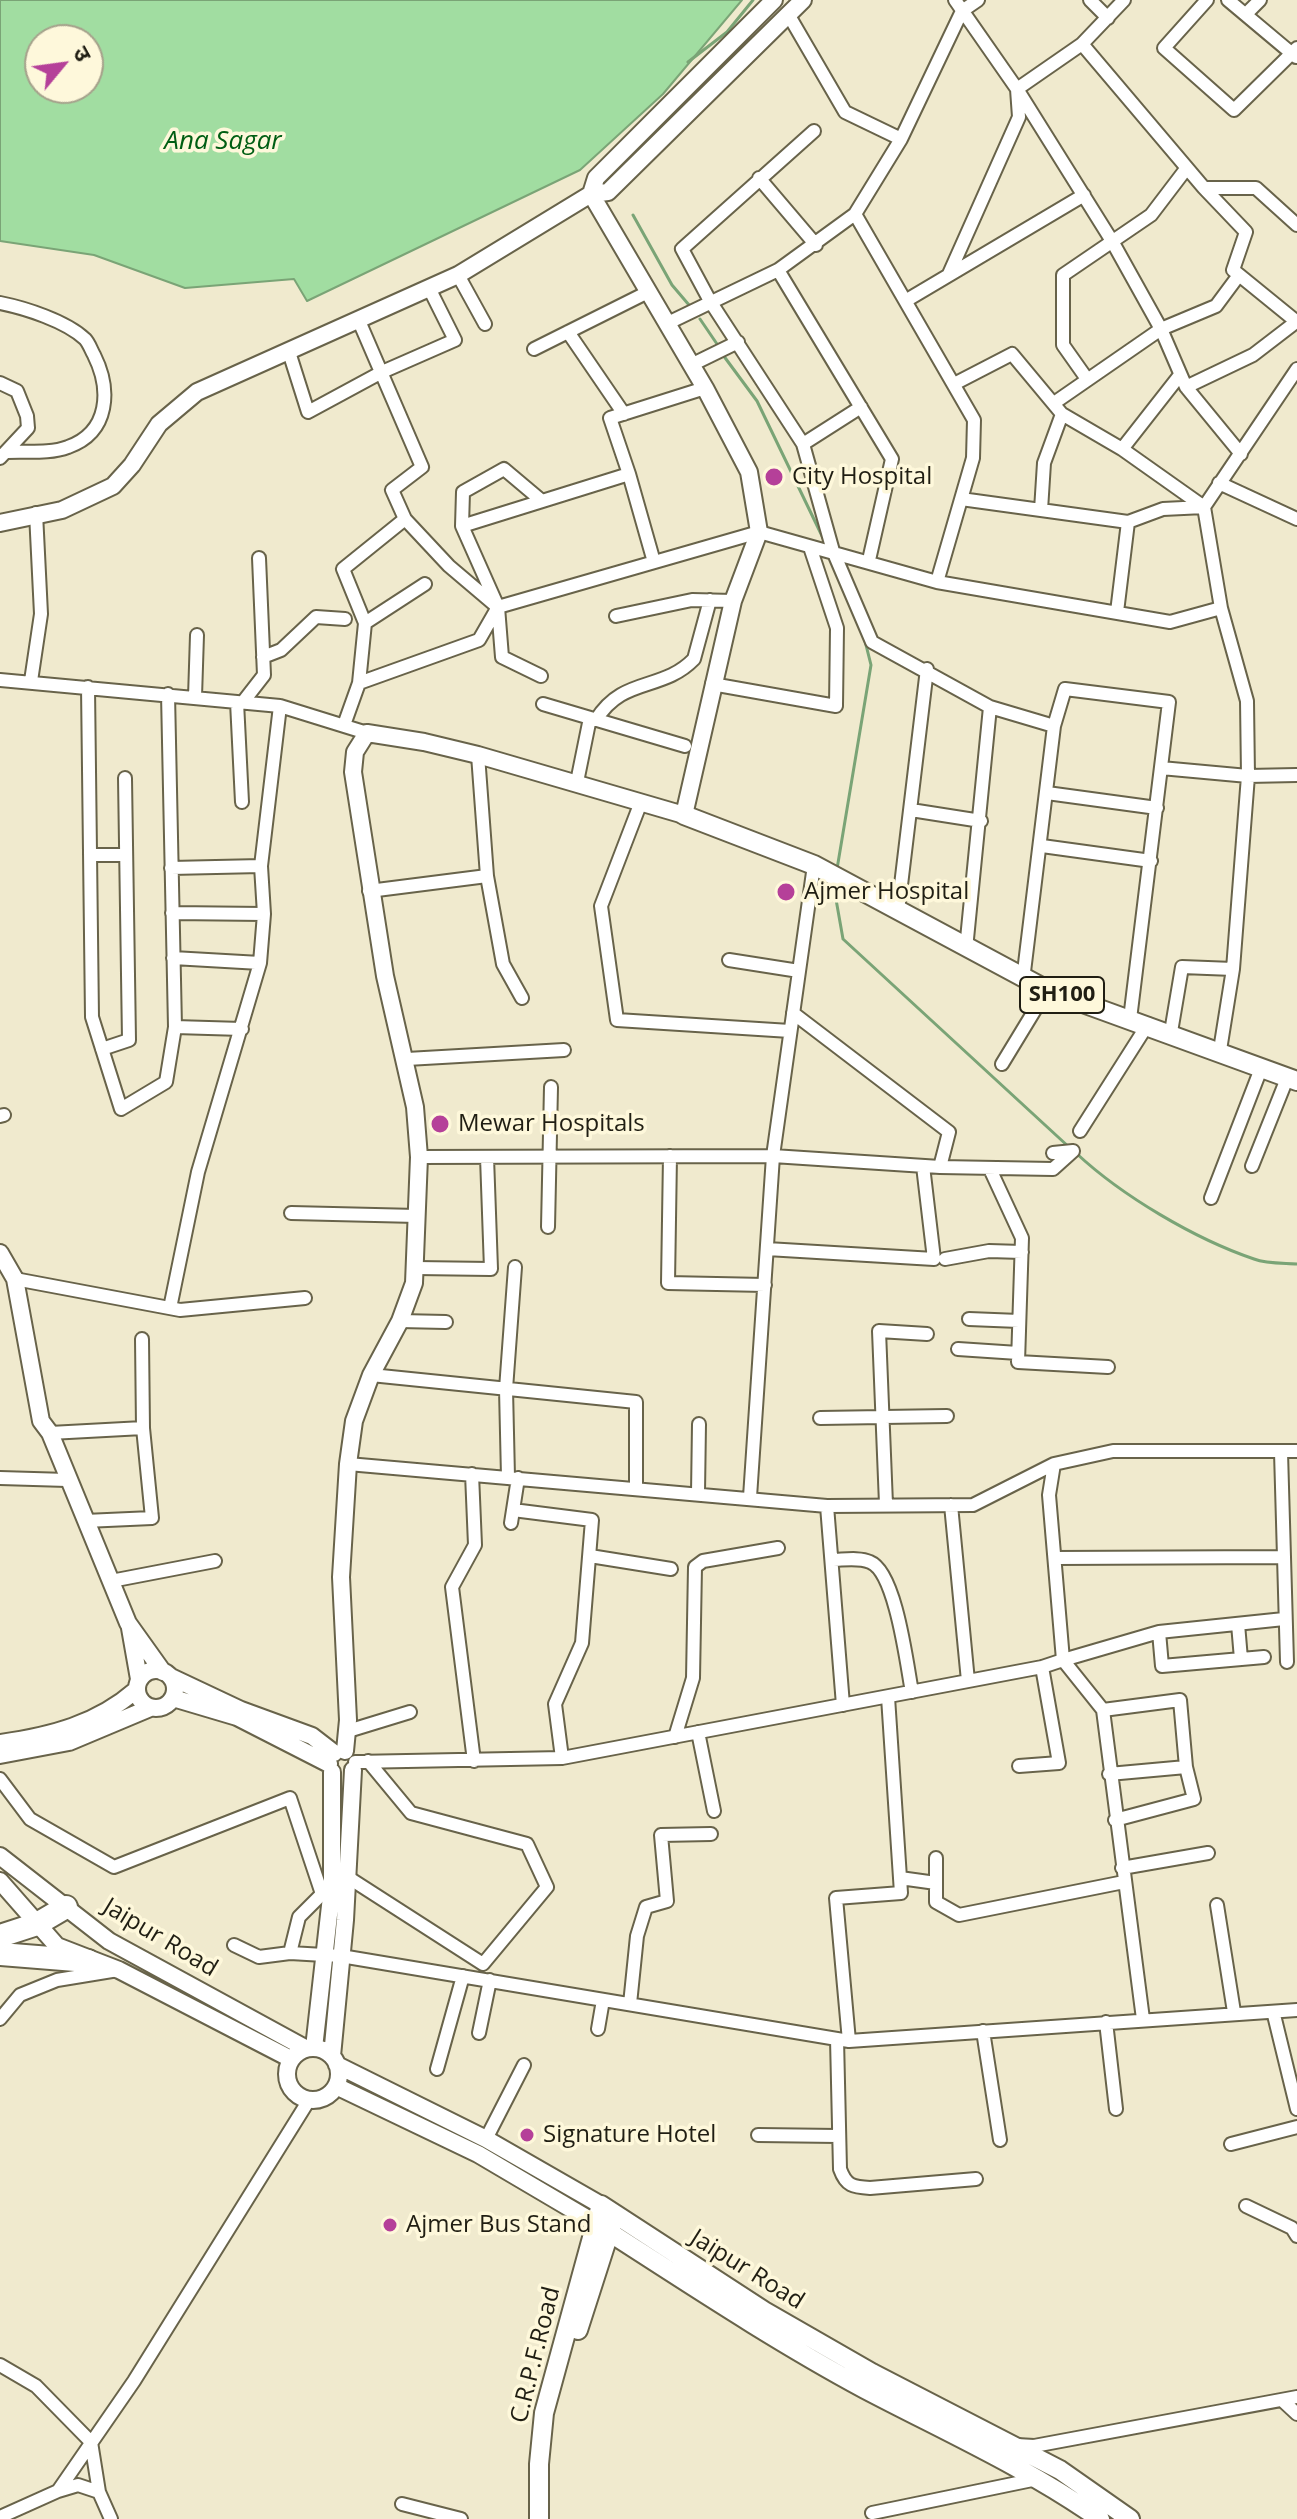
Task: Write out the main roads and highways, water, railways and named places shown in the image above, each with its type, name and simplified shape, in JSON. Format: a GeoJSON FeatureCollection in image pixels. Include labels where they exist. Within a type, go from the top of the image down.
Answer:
{"type":"FeatureCollection","features":[{"type":"Feature","properties":{"kind":"highway"},"geometry":{"type":"LineString","coordinates":[[2,1944],[66,1907]]}},
{"type":"Feature","properties":{"kind":"highway"},"geometry":{"type":"LineString","coordinates":[[2,1944],[88,1961]]}},
{"type":"Feature","properties":{"kind":"main road","name":"SH100"},"geometry":{"type":"LineString","coordinates":[[684,815],[818,868],[1023,980],[1292,1078]]}},
{"type":"Feature","properties":{"kind":"main road","name":"C.R.P.F.Road"},"geometry":{"type":"LineString","coordinates":[[539,2519],[549,2414],[605,2218]]}},
{"type":"Feature","properties":{"kind":"main road","name":"Jaipur Road"},"geometry":{"type":"LineString","coordinates":[[605,2218],[872,2373],[1004,2454],[1100,2519]]}},
{"type":"Feature","properties":{"kind":"main road","name":"Jaipur Road"},"geometry":{"type":"LineString","coordinates":[[605,2218],[755,2326],[864,2388],[1004,2454],[1032,2454],[1130,2519]]}},
{"type":"Feature","properties":{"kind":"main road","name":"C.R.P.F.Road"},"geometry":{"type":"LineString","coordinates":[[545,2434],[550,2519]]}},
{"type":"Feature","properties":{"kind":"water","name":"Ana Sagar"},"geometry":{"type":"Polygon","coordinates":[[[0,0],[742,0],[663,94],[580,170],[307,301],[294,279],[185,288],[94,255],[0,241],[0,0]]]}},
{"type":"Feature","properties":{"kind":"waterway"},"geometry":{"type":"LineString","coordinates":[[688,62],[727,32],[753,0]]}},
{"type":"Feature","properties":{"kind":"waterway"},"geometry":{"type":"LineString","coordinates":[[633,215],[672,285],[689,305]]}},
{"type":"Feature","properties":{"kind":"waterway"},"geometry":{"type":"LineString","coordinates":[[700,319],[717,344]]}},
{"type":"Feature","properties":{"kind":"waterway"},"geometry":{"type":"LineString","coordinates":[[723,355],[757,401],[823,538]]}},
{"type":"Feature","properties":{"kind":"waterway"},"geometry":{"type":"LineString","coordinates":[[837,869],[871,665],[865,641]]}},
{"type":"Feature","properties":{"kind":"waterway"},"geometry":{"type":"LineString","coordinates":[[834,888],[843,939],[1070,1148]]}},
{"type":"Feature","properties":{"kind":"waterway"},"geometry":{"type":"LineString","coordinates":[[1076,1153],[1115,1185],[1184,1228],[1259,1261],[1297,1264]]}},
{"type":"Feature","properties":{"kind":"place","name":"City Hospital"},"geometry":{"type":"Point","coordinates":[774,477]}},
{"type":"Feature","properties":{"kind":"place","name":"Ajmer Hospital"},"geometry":{"type":"Point","coordinates":[786,892]}},
{"type":"Feature","properties":{"kind":"place","name":"Mewar Hospitals"},"geometry":{"type":"Point","coordinates":[440,1124]}},
{"type":"Feature","properties":{"kind":"place","name":"Signature Hotel"},"geometry":{"type":"Point","coordinates":[527,2135]}},
{"type":"Feature","properties":{"kind":"place","name":"Ajmer Bus Stand"},"geometry":{"type":"Point","coordinates":[390,2225]}}]}
